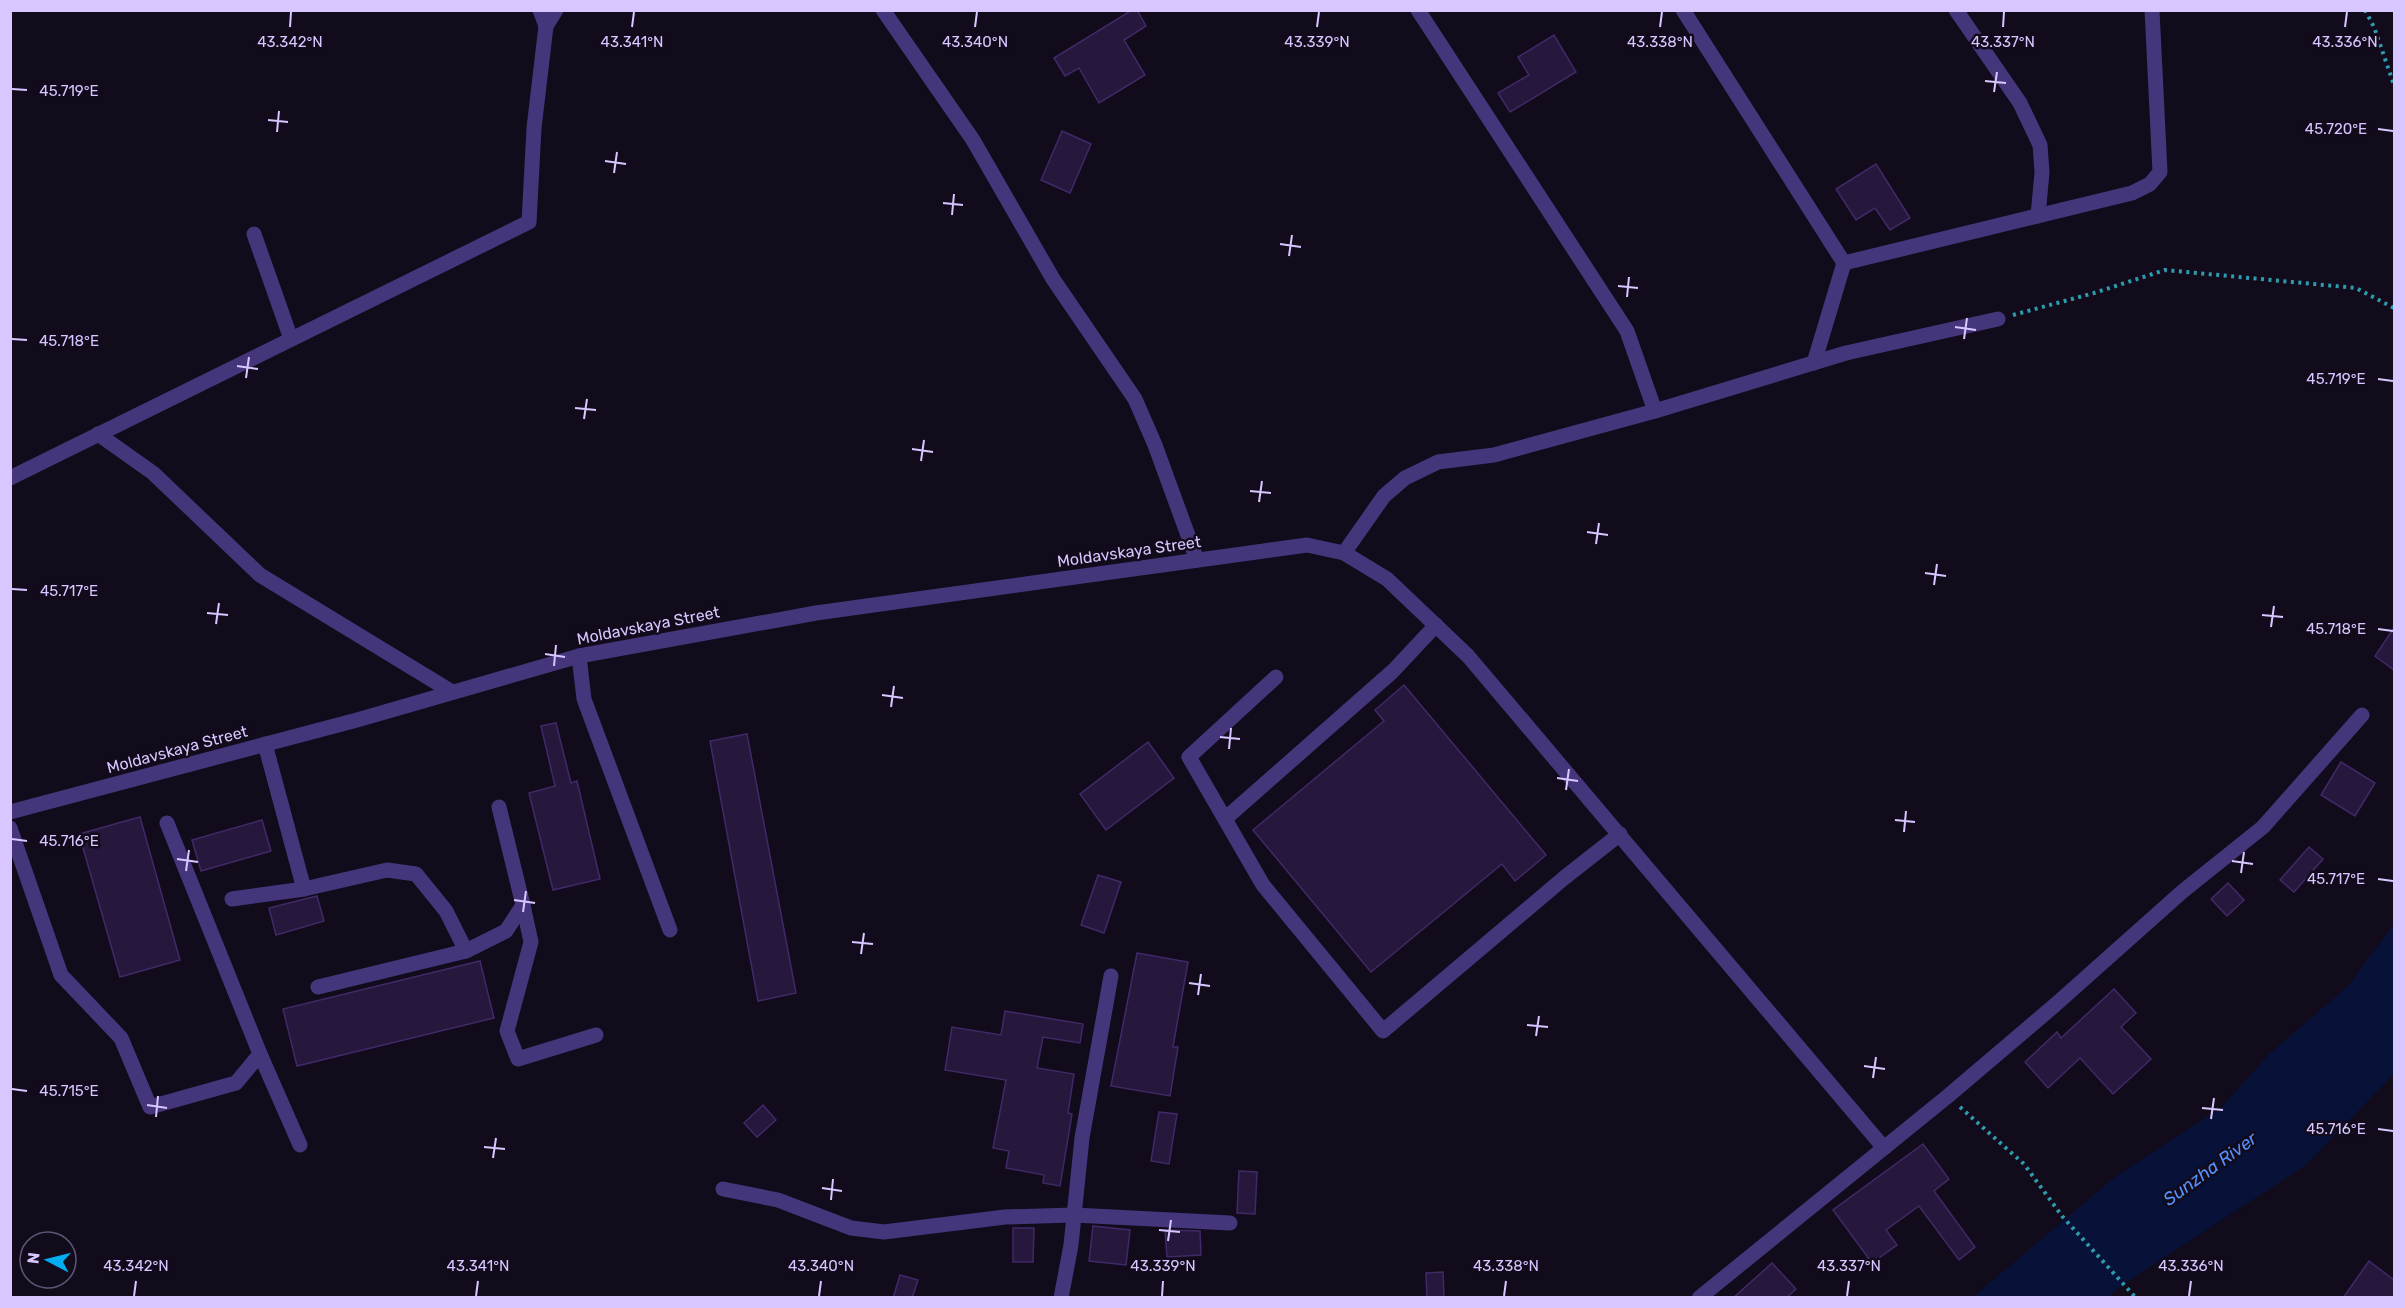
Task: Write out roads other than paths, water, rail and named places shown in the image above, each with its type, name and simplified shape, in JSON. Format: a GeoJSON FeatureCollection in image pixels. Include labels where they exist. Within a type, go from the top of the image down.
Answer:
{"type":"FeatureCollection","features":[{"type":"Feature","properties":{"kind":"street"},"geometry":{"type":"LineString","coordinates":[[540,10],[546,26]]}},
{"type":"Feature","properties":{"kind":"street"},"geometry":{"type":"LineString","coordinates":[[10,477],[529,222],[534,128],[546,26],[556,10]]}},
{"type":"Feature","properties":{"kind":"street"},"geometry":{"type":"LineString","coordinates":[[883,10],[973,140],[1053,279],[1135,399],[1155,445],[1197,560]]}},
{"type":"Feature","properties":{"kind":"street"},"geometry":{"type":"LineString","coordinates":[[1418,10],[1627,331],[1655,411]]}},
{"type":"Feature","properties":{"kind":"street"},"geometry":{"type":"LineString","coordinates":[[1683,10],[1844,264],[1814,363]]}},
{"type":"Feature","properties":{"kind":"street"},"geometry":{"type":"LineString","coordinates":[[1956,10],[2019,104],[2040,145],[2042,172],[2038,216]]}},
{"type":"Feature","properties":{"kind":"street"},"geometry":{"type":"LineString","coordinates":[[1844,264],[2132,193],[2150,184],[2160,172],[2152,10]]}},
{"type":"Feature","properties":{"kind":"street"},"geometry":{"type":"LineString","coordinates":[[254,234],[291,339]]}},
{"type":"Feature","properties":{"kind":"street"},"geometry":{"type":"LineString","coordinates":[[1344,553],[1384,496],[1405,478],[1438,462],[1494,455],[1655,411],[1814,363],[1912,337],[1998,319]]}},
{"type":"Feature","properties":{"kind":"street"},"geometry":{"type":"LineString","coordinates":[[98,434],[153,473],[260,575],[452,692]]}},
{"type":"Feature","properties":{"kind":"street","name":"Moldavskaya Street"},"geometry":{"type":"LineString","coordinates":[[10,812],[265,744],[579,656],[816,613],[1306,545],[1344,553],[1387,579],[1468,656],[1884,1148]]}},
{"type":"Feature","properties":{"kind":"street"},"geometry":{"type":"LineString","coordinates":[[1226,818],[1393,671],[1437,625]]}},
{"type":"Feature","properties":{"kind":"street"},"geometry":{"type":"LineString","coordinates":[[579,656],[584,699],[670,930]]}},
{"type":"Feature","properties":{"kind":"street"},"geometry":{"type":"LineString","coordinates":[[1276,677],[1189,758],[1263,885],[1383,1031],[1564,878],[1620,834]]}},
{"type":"Feature","properties":{"kind":"street"},"geometry":{"type":"LineString","coordinates":[[1699,1298],[1948,1096],[2183,891],[2263,827],[2362,715]]}},
{"type":"Feature","properties":{"kind":"street"},"geometry":{"type":"LineString","coordinates":[[265,744],[304,889]]}},
{"type":"Feature","properties":{"kind":"street"},"geometry":{"type":"LineString","coordinates":[[499,807],[531,942],[507,1032],[518,1059],[596,1035]]}},
{"type":"Feature","properties":{"kind":"street"},"geometry":{"type":"LineString","coordinates":[[168,823],[260,1054],[300,1145]]}},
{"type":"Feature","properties":{"kind":"street"},"geometry":{"type":"LineString","coordinates":[[10,828],[61,975],[121,1038],[150,1107],[236,1083],[260,1054]]}},
{"type":"Feature","properties":{"kind":"street"},"geometry":{"type":"LineString","coordinates":[[232,899],[304,889],[387,870],[416,874],[446,911],[466,951]]}},
{"type":"Feature","properties":{"kind":"street"},"geometry":{"type":"LineString","coordinates":[[318,987],[466,951],[506,931],[523,905]]}},
{"type":"Feature","properties":{"kind":"street"},"geometry":{"type":"LineString","coordinates":[[1061,1298],[1071,1245],[1082,1138],[1111,976]]}},
{"type":"Feature","properties":{"kind":"street"},"geometry":{"type":"LineString","coordinates":[[723,1188],[778,1200],[851,1228],[884,1232],[1005,1217],[1074,1215],[1230,1223]]}},
{"type":"Feature","properties":{"kind":"water","name":"Sunzha River"},"geometry":{"type":"Polygon","coordinates":[[[2394,924],[2394,1074],[2306,1165],[2121,1286],[2109,1297],[1973,1297],[2116,1176],[2221,1108],[2267,1056],[2348,986],[2394,924]]]}}]}
